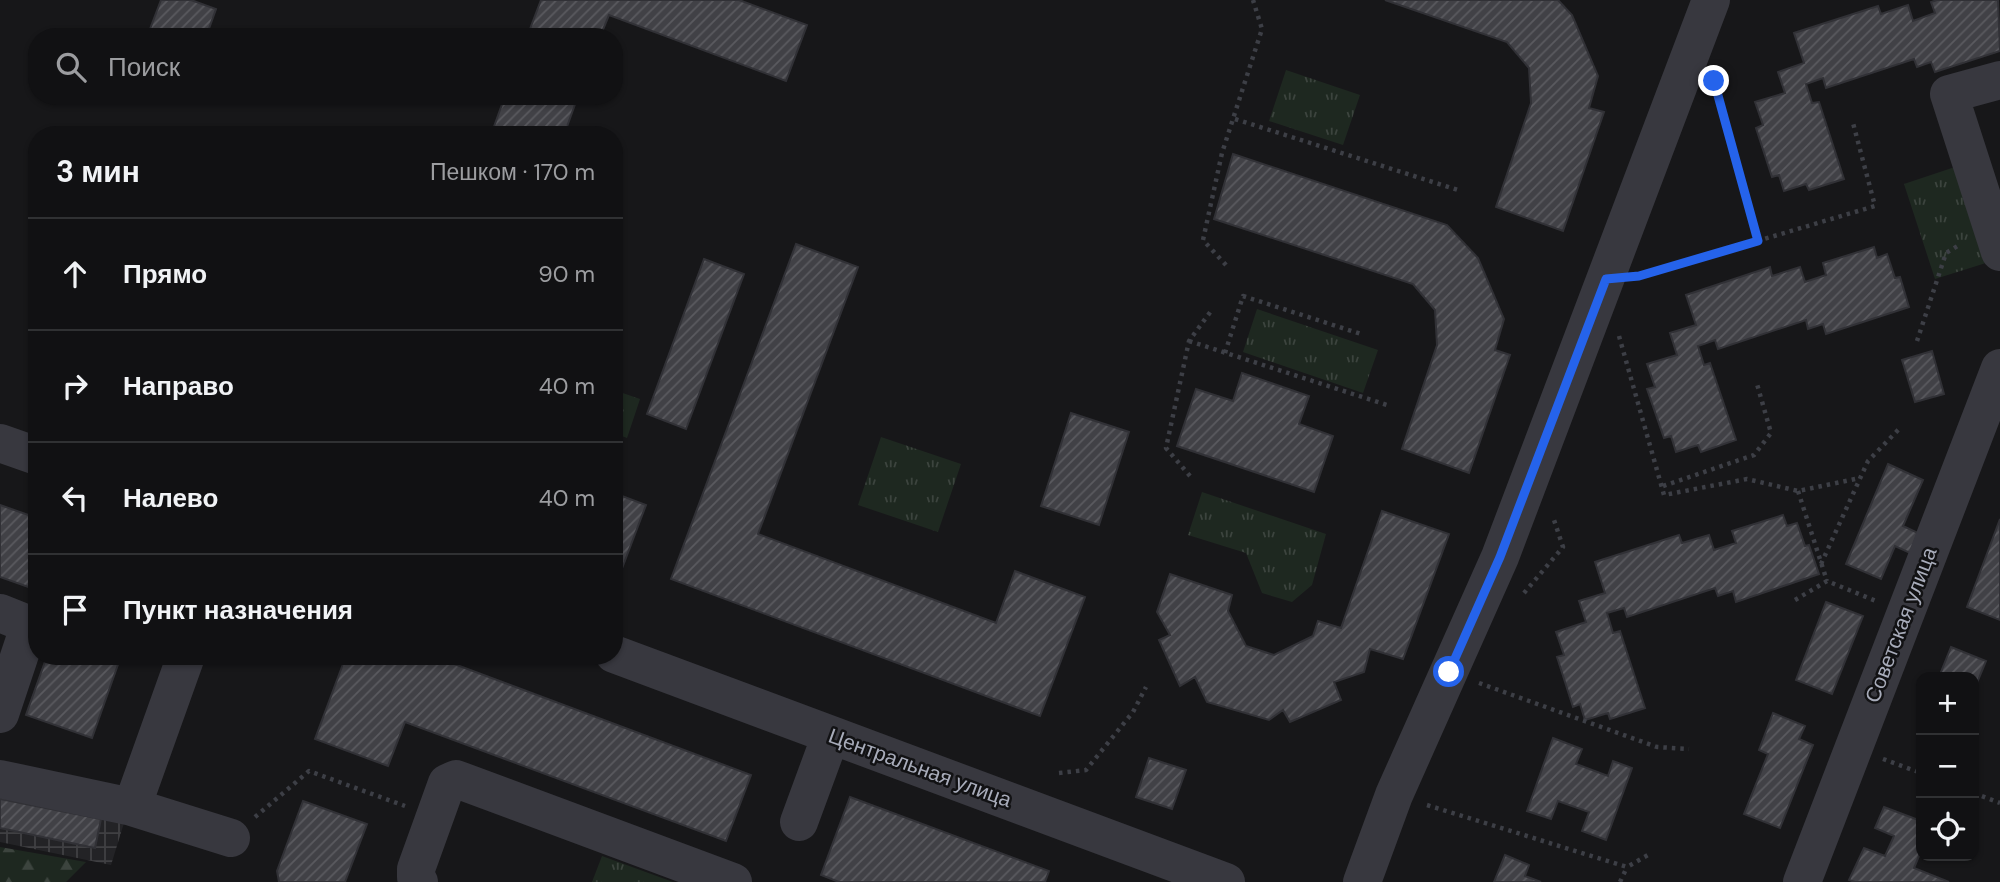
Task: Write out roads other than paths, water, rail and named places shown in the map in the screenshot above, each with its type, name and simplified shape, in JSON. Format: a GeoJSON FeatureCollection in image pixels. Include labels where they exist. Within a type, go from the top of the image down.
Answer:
{"type":"FeatureCollection","features":[{"type":"Feature","properties":{"kind":"street"},"geometry":{"type":"LineString","coordinates":[[1362,882],[1394,795],[1500,557],[1711,0]]}},
{"type":"Feature","properties":{"kind":"street"},"geometry":{"type":"LineString","coordinates":[[1996,239],[1949,94],[2000,80]]}},
{"type":"Feature","properties":{"kind":"street","name":"Советская улица"},"geometry":{"type":"LineString","coordinates":[[1802,882],[2000,368]]}},
{"type":"Feature","properties":{"kind":"street"},"geometry":{"type":"LineString","coordinates":[[0,443],[28,453]]}},
{"type":"Feature","properties":{"kind":"street"},"geometry":{"type":"LineString","coordinates":[[0,613],[20,621],[28,630],[0,714]]}},
{"type":"Feature","properties":{"kind":"street","name":"Центральная улица"},"geometry":{"type":"LineString","coordinates":[[623,657],[1226,882]]}},
{"type":"Feature","properties":{"kind":"street"},"geometry":{"type":"LineString","coordinates":[[132,807],[183,665]]}},
{"type":"Feature","properties":{"kind":"street"},"geometry":{"type":"LineString","coordinates":[[799,822],[831,735]]}},
{"type":"Feature","properties":{"kind":"street"},"geometry":{"type":"LineString","coordinates":[[0,779],[132,807],[231,838]]}},
{"type":"Feature","properties":{"kind":"street"},"geometry":{"type":"LineString","coordinates":[[419,882],[416,869],[447,783],[456,779],[733,882]]}}]}
